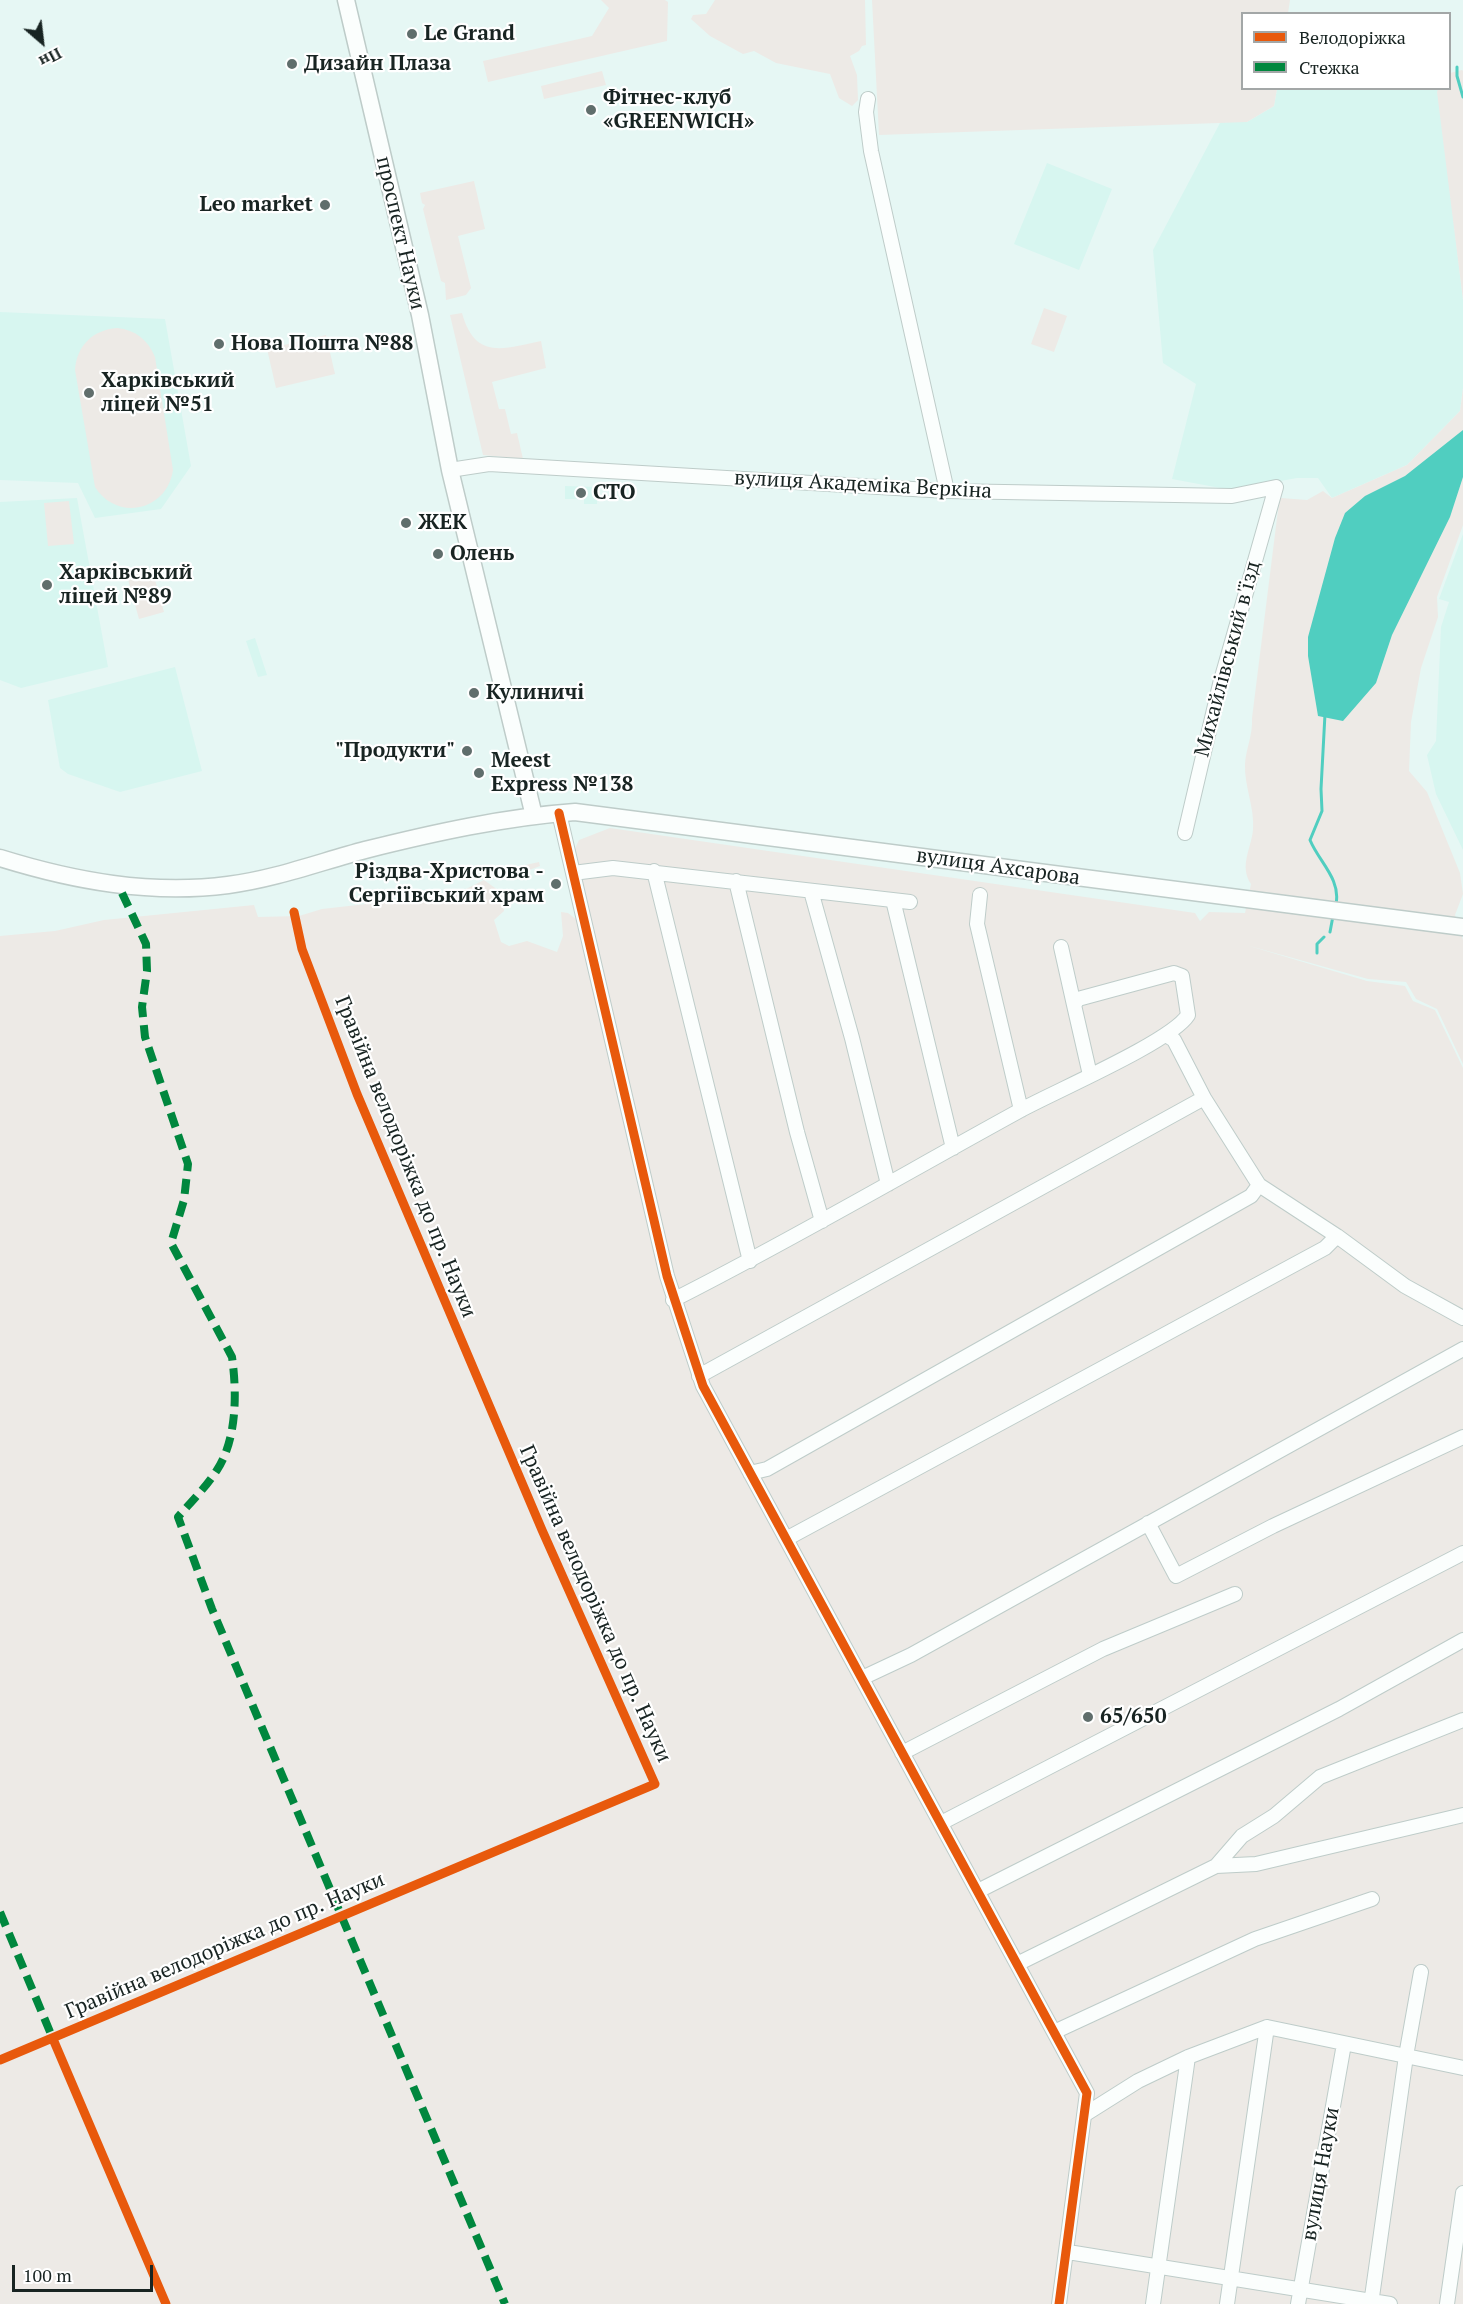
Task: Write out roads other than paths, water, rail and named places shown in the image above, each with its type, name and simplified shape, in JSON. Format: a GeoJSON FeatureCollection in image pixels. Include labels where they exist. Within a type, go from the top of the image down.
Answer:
{"type":"FeatureCollection","features":[{"type":"Feature","properties":{"kind":"main road","name":"проспект Науки"},"geometry":{"type":"LineString","coordinates":[[345,0],[420,315],[450,470],[534,816]]}},
{"type":"Feature","properties":{"kind":"main road","name":"вулиця Ахсарова"},"geometry":{"type":"LineString","coordinates":[[0,858],[57,875],[94,882],[147,887],[199,887],[255,881],[367,850],[534,816],[575,812],[1463,927]]}},
{"type":"Feature","properties":{"kind":"street"},"geometry":{"type":"LineString","coordinates":[[868,99],[866,112],[871,151],[947,491]]}},
{"type":"Feature","properties":{"kind":"street","name":"вулиця Академіка Вєркіна"},"geometry":{"type":"LineString","coordinates":[[450,470],[489,464],[947,491],[1232,496],[1276,487]]}},
{"type":"Feature","properties":{"kind":"street","name":"Михайлівський в'їзд"},"geometry":{"type":"LineString","coordinates":[[1185,833],[1220,684],[1276,487]]}},
{"type":"Feature","properties":{"kind":"street"},"geometry":{"type":"LineString","coordinates":[[558,813],[673,1300],[699,1376],[1087,2093],[1068,2252],[1059,2304]]}},
{"type":"Feature","properties":{"kind":"street"},"geometry":{"type":"LineString","coordinates":[[573,873],[613,868],[654,871],[910,902]]}},
{"type":"Feature","properties":{"kind":"street"},"geometry":{"type":"LineString","coordinates":[[654,871],[750,1261]]}},
{"type":"Feature","properties":{"kind":"street"},"geometry":{"type":"LineString","coordinates":[[736,881],[796,1132],[822,1221]]}},
{"type":"Feature","properties":{"kind":"street"},"geometry":{"type":"LineString","coordinates":[[811,891],[852,1038],[888,1184]]}},
{"type":"Feature","properties":{"kind":"street"},"geometry":{"type":"LineString","coordinates":[[980,895],[977,924],[1021,1110]]}},
{"type":"Feature","properties":{"kind":"street"},"geometry":{"type":"LineString","coordinates":[[893,900],[953,1148]]}},
{"type":"Feature","properties":{"kind":"street"},"geometry":{"type":"LineString","coordinates":[[1061,947],[1090,1075]]}},
{"type":"Feature","properties":{"kind":"street"},"geometry":{"type":"LineString","coordinates":[[673,1300],[750,1261],[1021,1110],[1167,1035],[1188,1015],[1185,980],[1179,974],[1083,996],[1074,1005]]}},
{"type":"Feature","properties":{"kind":"street"},"geometry":{"type":"LineString","coordinates":[[1167,1035],[1174,1040],[1204,1098],[1259,1185],[1337,1236],[1405,1286],[1463,1318]]}},
{"type":"Feature","properties":{"kind":"street"},"geometry":{"type":"LineString","coordinates":[[699,1376],[1204,1098]]}},
{"type":"Feature","properties":{"kind":"street"},"geometry":{"type":"LineString","coordinates":[[750,1473],[777,1463],[1251,1196],[1259,1185]]}},
{"type":"Feature","properties":{"kind":"street"},"geometry":{"type":"LineString","coordinates":[[786,1539],[1325,1248],[1337,1236]]}},
{"type":"Feature","properties":{"kind":"street"},"geometry":{"type":"LineString","coordinates":[[862,1678],[911,1655],[1463,1349]]}},
{"type":"Feature","properties":{"kind":"street"},"geometry":{"type":"LineString","coordinates":[[1148,1523],[1176,1576],[1273,1526],[1463,1437]]}},
{"type":"Feature","properties":{"kind":"street"},"geometry":{"type":"LineString","coordinates":[[941,1823],[1463,1553]]}},
{"type":"Feature","properties":{"kind":"street"},"geometry":{"type":"LineString","coordinates":[[902,1753],[1102,1649],[1235,1594]]}},
{"type":"Feature","properties":{"kind":"street"},"geometry":{"type":"LineString","coordinates":[[978,1891],[1339,1709],[1463,1640]]}},
{"type":"Feature","properties":{"kind":"street"},"geometry":{"type":"LineString","coordinates":[[1017,1964],[1216,1866],[1242,1836],[1274,1816],[1320,1778],[1463,1720]]}},
{"type":"Feature","properties":{"kind":"street"},"geometry":{"type":"LineString","coordinates":[[1216,1866],[1256,1864],[1463,1815]]}},
{"type":"Feature","properties":{"kind":"street"},"geometry":{"type":"LineString","coordinates":[[1054,2032],[1255,1940],[1372,1899]]}},
{"type":"Feature","properties":{"kind":"street"},"geometry":{"type":"LineString","coordinates":[[1371,2302],[1406,2056],[1421,1972]]}},
{"type":"Feature","properties":{"kind":"street"},"geometry":{"type":"LineString","coordinates":[[1084,2115],[1138,2081],[1188,2057],[1267,2027],[1463,2068]]}},
{"type":"Feature","properties":{"kind":"street"},"geometry":{"type":"LineString","coordinates":[[1227,2304],[1267,2027]]}},
{"type":"Feature","properties":{"kind":"street","name":"вулиця Науки"},"geometry":{"type":"LineString","coordinates":[[1298,2304],[1344,2044]]}},
{"type":"Feature","properties":{"kind":"street"},"geometry":{"type":"LineString","coordinates":[[1153,2304],[1188,2057]]}},
{"type":"Feature","properties":{"kind":"street"},"geometry":{"type":"LineString","coordinates":[[1447,2304],[1463,2193]]}},
{"type":"Feature","properties":{"kind":"street"},"geometry":{"type":"LineString","coordinates":[[1068,2252],[1390,2304]]}},
{"type":"Feature","properties":{"kind":"water"},"geometry":{"type":"Polygon","coordinates":[[[1463,430],[1463,477],[1450,517],[1392,635],[1376,683],[1343,721],[1318,716],[1308,656],[1308,637],[1335,538],[1345,513],[1365,496],[1405,476],[1463,430]]]}},
{"type":"Feature","properties":{"kind":"waterway"},"geometry":{"type":"LineString","coordinates":[[1457,67],[1463,97]]}},
{"type":"Feature","properties":{"kind":"waterway"},"geometry":{"type":"LineString","coordinates":[[1325,714],[1322,811],[1310,840],[1332,879],[1337,895],[1336,904]]}},
{"type":"Feature","properties":{"kind":"waterway"},"geometry":{"type":"LineString","coordinates":[[1330,932],[1333,916]]}},
{"type":"Feature","properties":{"kind":"waterway"},"geometry":{"type":"LineString","coordinates":[[1317,953],[1317,944],[1324,937]]}},
{"type":"Feature","properties":{"kind":"place","name":"Le Grand"},"geometry":{"type":"Point","coordinates":[412,34]}},
{"type":"Feature","properties":{"kind":"place","name":"Дизайн Плаза"},"geometry":{"type":"Point","coordinates":[292,64]}},
{"type":"Feature","properties":{"kind":"place","name":"Фітнес-клуб «GREENWICH»"},"geometry":{"type":"Point","coordinates":[591,110]}},
{"type":"Feature","properties":{"kind":"place","name":"Leo market"},"geometry":{"type":"Point","coordinates":[325,205]}},
{"type":"Feature","properties":{"kind":"place","name":"Нова Пошта №88"},"geometry":{"type":"Point","coordinates":[219,344]}},
{"type":"Feature","properties":{"kind":"place","name":"Харківський ліцей №51"},"geometry":{"type":"Point","coordinates":[89,393]}},
{"type":"Feature","properties":{"kind":"place","name":"СТО"},"geometry":{"type":"Point","coordinates":[581,493]}},
{"type":"Feature","properties":{"kind":"place","name":"ЖЕК"},"geometry":{"type":"Point","coordinates":[406,523]}},
{"type":"Feature","properties":{"kind":"place","name":"Олень"},"geometry":{"type":"Point","coordinates":[438,554]}},
{"type":"Feature","properties":{"kind":"place","name":"Харківський ліцей №89"},"geometry":{"type":"Point","coordinates":[47,585]}},
{"type":"Feature","properties":{"kind":"place","name":"Кулиничі"},"geometry":{"type":"Point","coordinates":[474,693]}},
{"type":"Feature","properties":{"kind":"place","name":"\"Продукти\""},"geometry":{"type":"Point","coordinates":[467,751]}},
{"type":"Feature","properties":{"kind":"place","name":"Meest Express №138"},"geometry":{"type":"Point","coordinates":[479,773]}},
{"type":"Feature","properties":{"kind":"place","name":"Різдва-Христова - Сергіївський храм"},"geometry":{"type":"Point","coordinates":[556,884]}},
{"type":"Feature","properties":{"kind":"place","name":"65/650"},"geometry":{"type":"Point","coordinates":[1088,1717]}}]}
